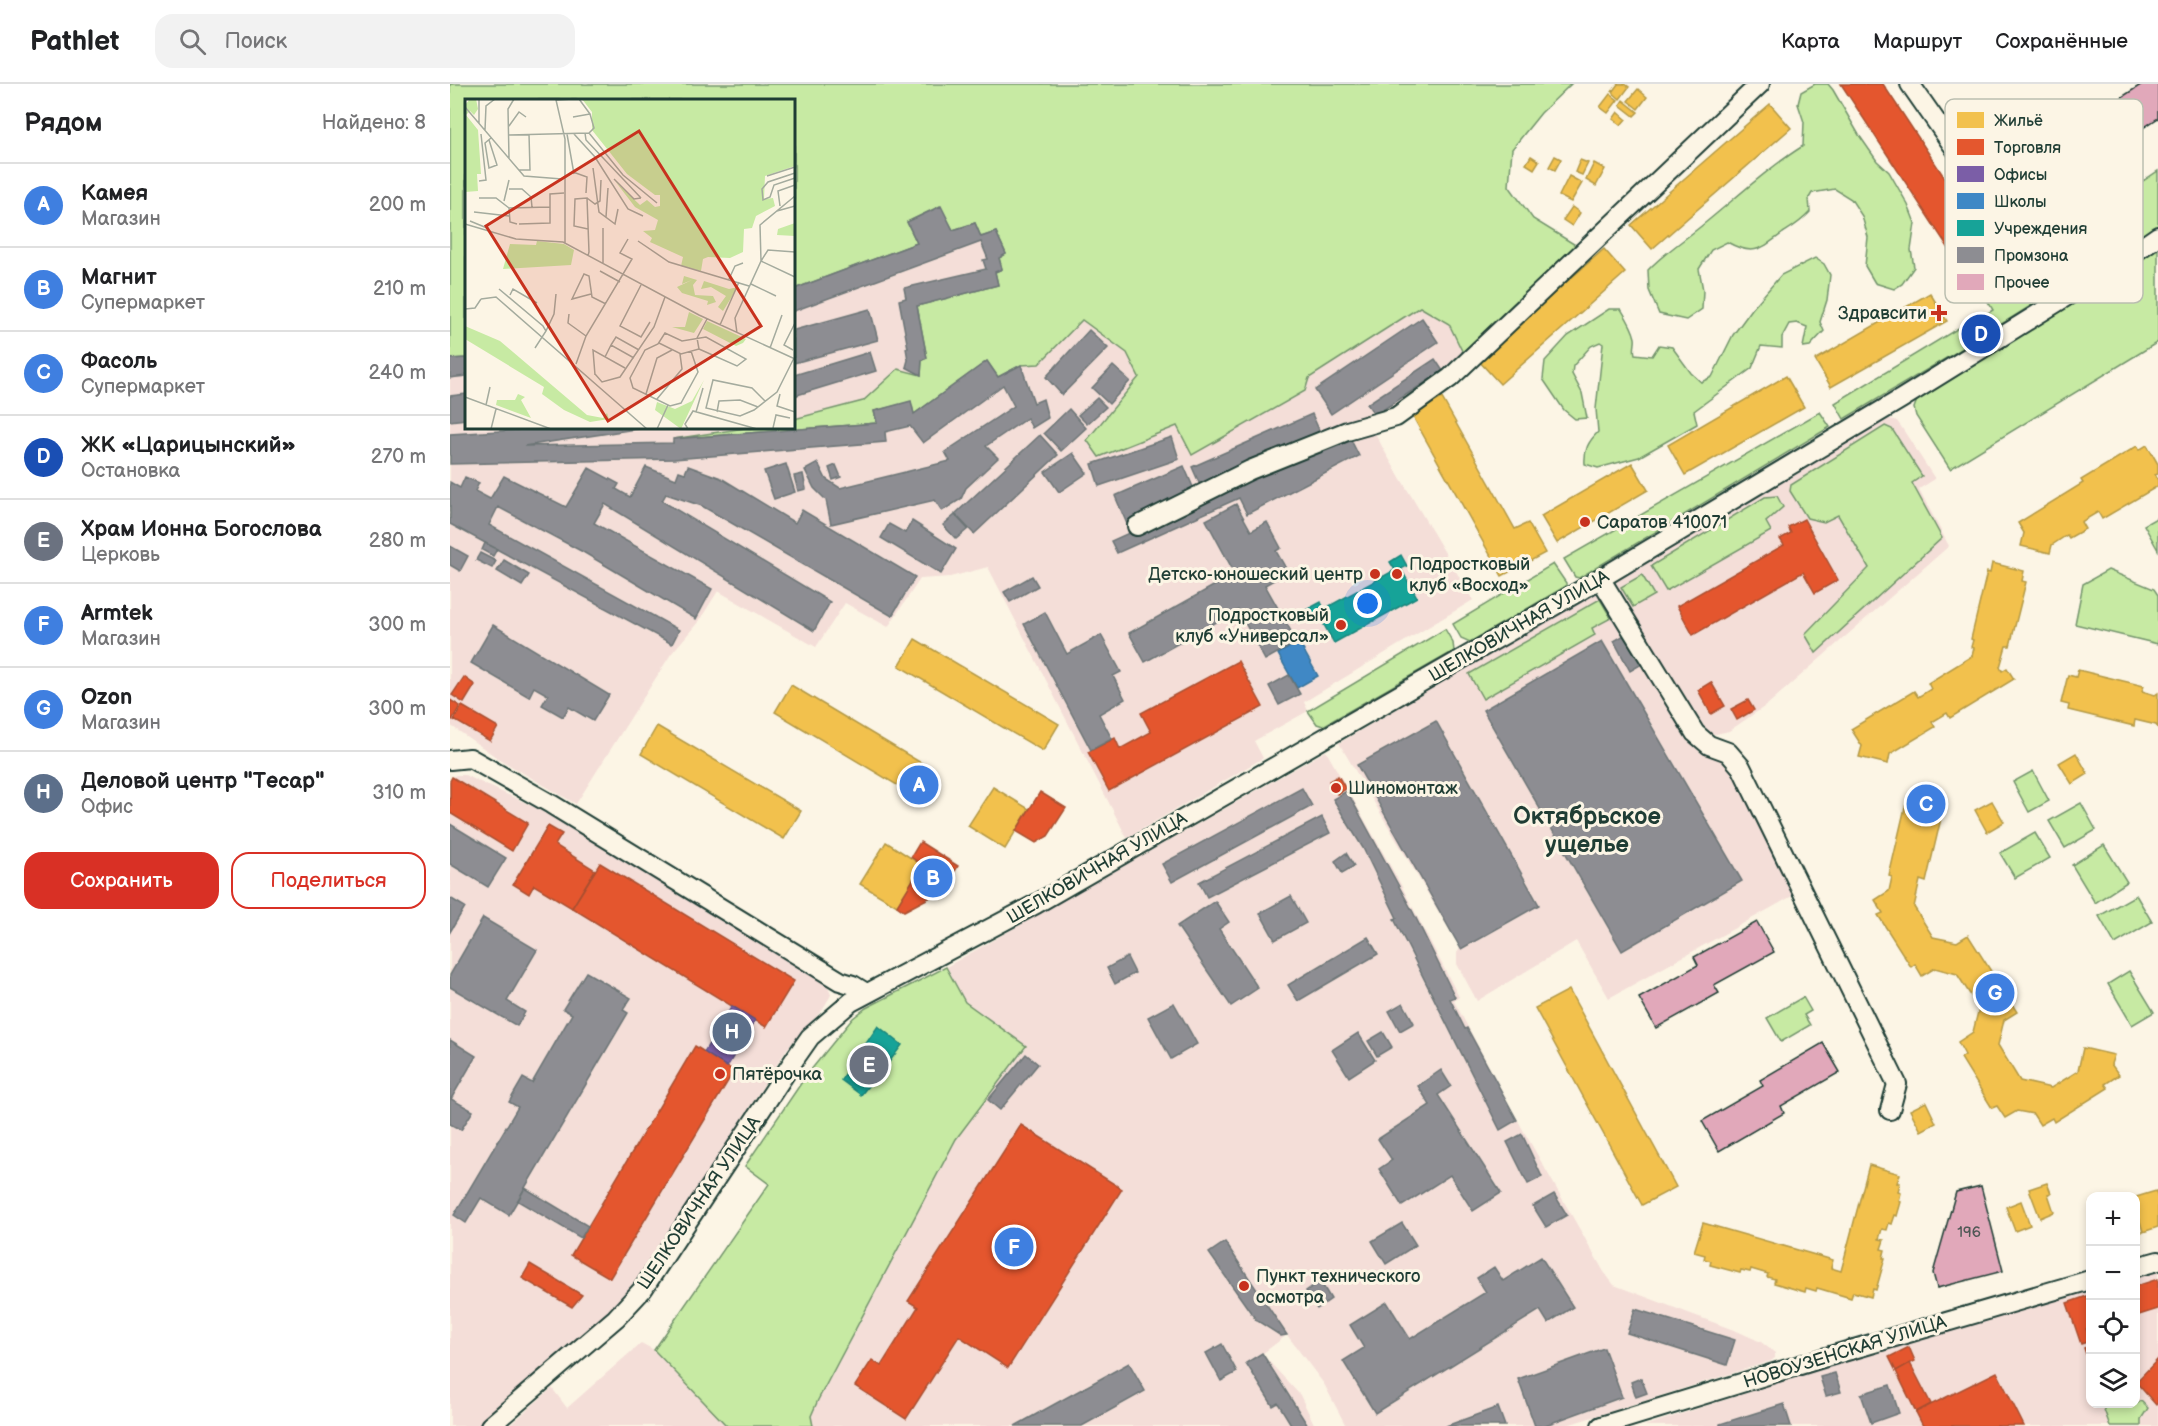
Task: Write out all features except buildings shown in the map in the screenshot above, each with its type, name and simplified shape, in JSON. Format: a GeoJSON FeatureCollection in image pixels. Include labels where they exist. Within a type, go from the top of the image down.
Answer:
{"type":"FeatureCollection","features":[{"type":"Feature","properties":{"kind":"street"},"geometry":{"type":"LineString","coordinates":[[1137,526],[1250,470],[1347,431],[1396,417],[1450,378],[1761,84]]}},
{"type":"Feature","properties":{"kind":"street"},"geometry":{"type":"LineString","coordinates":[[1910,84],[1945,134]]}},
{"type":"Feature","properties":{"kind":"street","name":"ШЕЛКОВИЧНАЯ УЛИЦА"},"geometry":{"type":"LineString","coordinates":[[2143,246],[2158,236]]}},
{"type":"Feature","properties":{"kind":"street","name":"ШЕЛКОВИЧНАЯ УЛИЦА"},"geometry":{"type":"LineString","coordinates":[[490,1426],[616,1318],[643,1289],[810,1037],[844,1007],[866,993],[1036,904],[1600,578],[1843,434],[2055,303]]}},
{"type":"Feature","properties":{"kind":"street"},"geometry":{"type":"LineString","coordinates":[[1600,578],[1695,733],[1709,745],[1728,753],[1741,767],[1897,1084],[1890,1110]]}},
{"type":"Feature","properties":{"kind":"street"},"geometry":{"type":"LineString","coordinates":[[450,760],[470,758],[561,810],[840,981],[853,985],[866,993]]}},
{"type":"Feature","properties":{"kind":"street"},"geometry":{"type":"LineString","coordinates":[[2140,1266],[2158,1261]]}},
{"type":"Feature","properties":{"kind":"street","name":"НОВОУЗЕНСКАЯ УЛИЦА"},"geometry":{"type":"LineString","coordinates":[[1601,1426],[2086,1281]]}},
{"type":"Feature","properties":{"kind":"shaded area"},"geometry":{"type":"Polygon","coordinates":[[[941,206],[996,232],[1006,254],[998,285],[927,358],[922,360],[921,375],[898,369],[863,401],[795,419],[795,289],[916,243],[907,222],[941,206]]]}},
{"type":"Feature","properties":{"kind":"shaded area"},"geometry":{"type":"Polygon","coordinates":[[[1420,307],[1449,324],[1465,357],[1372,427],[1473,600],[1304,702],[1308,711],[1254,741],[1263,758],[1127,838],[988,567],[950,577],[920,579],[888,627],[845,603],[816,647],[718,591],[699,621],[671,654],[576,804],[499,759],[450,725],[450,359],[465,358],[465,429],[739,429],[683,438],[877,423],[874,411],[911,401],[914,414],[987,361],[999,376],[1021,365],[1039,364],[1082,319],[1127,353],[1139,377],[1087,440],[1099,457],[1177,426],[1192,454],[1420,307]]]}},
{"type":"Feature","properties":{"kind":"shaded area"},"geometry":{"type":"Polygon","coordinates":[[[1887,418],[1897,421],[1935,479],[1919,489],[1949,546],[1767,705],[1729,731],[1716,734],[1707,733],[1697,725],[1612,582],[1762,491],[1797,474],[1887,418]]]}},
{"type":"Feature","properties":{"kind":"shaded area"},"geometry":{"type":"Polygon","coordinates":[[[1599,590],[1683,730],[1700,752],[1720,758],[1728,765],[1794,895],[1609,998],[1576,941],[1477,1001],[1457,964],[1457,953],[1460,948],[1339,743],[1599,590]]]}},
{"type":"Feature","properties":{"kind":"shaded area"},"geometry":{"type":"Polygon","coordinates":[[[1326,751],[1400,883],[1459,997],[1454,1001],[1522,1128],[1604,1272],[1614,1285],[1761,1342],[1775,1353],[1775,1358],[1564,1426],[1346,1426],[1324,1384],[1287,1335],[1262,1354],[1300,1395],[1315,1426],[813,1426],[811,1416],[818,1400],[956,1139],[1026,1047],[965,1002],[946,967],[1326,751]]]}},
{"type":"Feature","properties":{"kind":"shaded area"},"geometry":{"type":"Polygon","coordinates":[[[465,775],[556,817],[827,983],[831,995],[822,1010],[786,1050],[656,1254],[633,1285],[609,1311],[477,1426],[450,1426],[450,778],[465,775]]]}},
{"type":"Feature","properties":{"kind":"shaded area"},"geometry":{"type":"Polygon","coordinates":[[[2158,1268],[2158,1426],[1644,1426],[1882,1349],[2086,1288],[2086,1408],[2140,1408],[2140,1273],[2158,1268]]]}},
{"type":"Feature","properties":{"kind":"shaded area"},"geometry":{"type":"Polygon","coordinates":[[[641,1343],[654,1350],[727,1426],[509,1426],[552,1388],[567,1408],[641,1343]]]}},
{"type":"Feature","properties":{"kind":"green space"},"geometry":{"type":"Polygon","coordinates":[[[450,84],[1571,84],[1541,113],[1512,149],[1509,186],[1533,219],[1577,246],[1465,357],[1449,324],[1420,307],[1309,378],[1305,391],[1192,455],[1177,426],[1099,457],[1087,440],[1139,377],[1127,353],[1082,320],[1039,364],[1021,365],[998,377],[987,361],[914,414],[911,402],[874,411],[877,423],[673,439],[738,429],[795,429],[795,419],[863,401],[898,369],[921,375],[922,360],[927,358],[917,306],[998,285],[995,272],[1002,269],[999,258],[1006,254],[996,232],[981,237],[975,223],[953,230],[940,206],[907,222],[917,243],[795,289],[795,99],[465,99],[465,358],[450,359],[450,84]]]}},
{"type":"Feature","properties":{"kind":"green space"},"geometry":{"type":"Polygon","coordinates":[[[1815,84],[1828,84],[1833,90],[1859,135],[1877,161],[1889,172],[1908,205],[1915,223],[1911,250],[1914,267],[1902,284],[1894,289],[1875,283],[1865,266],[1868,237],[1862,216],[1851,199],[1835,189],[1812,193],[1809,198],[1810,212],[1804,219],[1763,247],[1751,250],[1736,247],[1727,242],[1711,250],[1699,269],[1703,290],[1702,309],[1686,320],[1659,314],[1649,290],[1648,270],[1668,251],[1765,173],[1803,146],[1804,122],[1798,104],[1801,92],[1815,84]]]}},
{"type":"Feature","properties":{"kind":"green space"},"geometry":{"type":"Polygon","coordinates":[[[2158,171],[2158,225],[2143,235],[2143,181],[2158,171]]]}},
{"type":"Feature","properties":{"kind":"green space"},"geometry":{"type":"Polygon","coordinates":[[[2158,246],[2158,342],[1950,469],[1916,416],[1914,408],[1917,400],[2069,303],[2143,303],[2143,256],[2158,246]]]}},
{"type":"Feature","properties":{"kind":"green space"},"geometry":{"type":"Polygon","coordinates":[[[1815,258],[1824,264],[1830,275],[1827,300],[1820,322],[1824,331],[1810,346],[1803,347],[1807,327],[1797,323],[1789,324],[1782,337],[1782,348],[1761,346],[1752,368],[1694,411],[1697,424],[1639,457],[1598,468],[1585,464],[1587,446],[1598,432],[1596,409],[1603,344],[1600,342],[1591,346],[1573,366],[1572,374],[1582,393],[1587,418],[1575,419],[1564,410],[1543,379],[1545,361],[1568,336],[1609,309],[1621,309],[1634,334],[1635,354],[1652,356],[1659,345],[1672,347],[1691,373],[1701,382],[1712,377],[1733,335],[1781,275],[1815,258]]]}},
{"type":"Feature","properties":{"kind":"green space"},"geometry":{"type":"Polygon","coordinates":[[[1989,303],[2035,303],[1992,330],[1983,316],[1993,310],[1989,303]]]}},
{"type":"Feature","properties":{"kind":"green space"},"geometry":{"type":"Polygon","coordinates":[[[1970,321],[1980,338],[1844,419],[1835,403],[1970,321]]]}},
{"type":"Feature","properties":{"kind":"green space"},"geometry":{"type":"Polygon","coordinates":[[[1820,412],[1830,427],[1579,578],[1575,577],[1564,559],[1820,412]]]}},
{"type":"Feature","properties":{"kind":"green space"},"geometry":{"type":"Polygon","coordinates":[[[1885,426],[1892,429],[1922,476],[1912,483],[1942,538],[1816,653],[1805,634],[1869,568],[1838,515],[1824,522],[1807,518],[1790,491],[1791,485],[1885,426]]]}},
{"type":"Feature","properties":{"kind":"green space"},"geometry":{"type":"Polygon","coordinates":[[[1777,496],[1783,507],[1766,522],[1771,531],[1666,591],[1651,566],[1765,497],[1777,496]]]}},
{"type":"Feature","properties":{"kind":"green space"},"geometry":{"type":"Polygon","coordinates":[[[2158,517],[2158,550],[2144,525],[2158,517]]]}},
{"type":"Feature","properties":{"kind":"green space"},"geometry":{"type":"Polygon","coordinates":[[[1553,564],[1566,586],[1470,642],[1461,638],[1453,624],[1553,564]]]}},
{"type":"Feature","properties":{"kind":"green space"},"geometry":{"type":"Polygon","coordinates":[[[2108,570],[2154,589],[2158,595],[2158,644],[2075,624],[2083,584],[2108,570]]]}},
{"type":"Feature","properties":{"kind":"green space"},"geometry":{"type":"Polygon","coordinates":[[[1642,575],[1654,595],[1633,607],[1621,587],[1642,575]]]}},
{"type":"Feature","properties":{"kind":"green space"},"geometry":{"type":"Polygon","coordinates":[[[1600,599],[1611,618],[1592,628],[1595,635],[1483,699],[1469,674],[1600,599]]]}},
{"type":"Feature","properties":{"kind":"green space"},"geometry":{"type":"Polygon","coordinates":[[[1445,629],[1453,643],[1454,651],[1323,726],[1317,724],[1308,711],[1445,629]]]}},
{"type":"Feature","properties":{"kind":"green space"},"geometry":{"type":"Polygon","coordinates":[[[2033,771],[2049,801],[2029,812],[2013,782],[2033,771]]]}},
{"type":"Feature","properties":{"kind":"green space"},"geometry":{"type":"Polygon","coordinates":[[[2081,803],[2096,830],[2065,848],[2049,821],[2081,803]]]}},
{"type":"Feature","properties":{"kind":"green space"},"geometry":{"type":"Polygon","coordinates":[[[2035,833],[2050,858],[2015,878],[2000,853],[2035,833]]]}},
{"type":"Feature","properties":{"kind":"green space"},"geometry":{"type":"Polygon","coordinates":[[[2104,845],[2127,882],[2095,903],[2072,865],[2104,845]]]}},
{"type":"Feature","properties":{"kind":"green space"},"geometry":{"type":"Polygon","coordinates":[[[2136,895],[2152,922],[2115,944],[2099,916],[2136,895]]]}},
{"type":"Feature","properties":{"kind":"green space"},"geometry":{"type":"Polygon","coordinates":[[[946,967],[965,1002],[1026,1046],[956,1139],[818,1400],[811,1416],[813,1426],[727,1426],[654,1350],[769,1184],[745,1166],[806,1076],[853,1018],[866,1008],[946,967]]]}},
{"type":"Feature","properties":{"kind":"green space"},"geometry":{"type":"Polygon","coordinates":[[[2129,971],[2154,1012],[2132,1025],[2108,984],[2129,971]]]}},
{"type":"Feature","properties":{"kind":"green space"},"geometry":{"type":"Polygon","coordinates":[[[1803,997],[1811,1011],[1804,1015],[1810,1025],[1781,1042],[1767,1018],[1803,997]]]}},
{"type":"Feature","properties":{"kind":"green space"},"geometry":{"type":"Polygon","coordinates":[[[2140,1402],[2148,1408],[2141,1419],[2141,1426],[2110,1426],[2103,1408],[2140,1408],[2140,1402]]]}},
{"type":"Feature","properties":{"kind":"place","name":"Здравсити"},"geometry":{"type":"Point","coordinates":[1939,313]}},
{"type":"Feature","properties":{"kind":"place","name":"ЖК «Царицынский»"},"geometry":{"type":"Point","coordinates":[1981,334]}},
{"type":"Feature","properties":{"kind":"place","name":"Саратов 410071"},"geometry":{"type":"Point","coordinates":[1585,522]}},
{"type":"Feature","properties":{"kind":"place","name":"Детско-юношеский центр"},"geometry":{"type":"Point","coordinates":[1375,574]}},
{"type":"Feature","properties":{"kind":"place","name":"Подростковый клуб «Восход»"},"geometry":{"type":"Point","coordinates":[1397,574]}},
{"type":"Feature","properties":{"kind":"place","name":"Подростковый клуб «Универсал»"},"geometry":{"type":"Point","coordinates":[1341,625]}},
{"type":"Feature","properties":{"kind":"place","name":"Камея"},"geometry":{"type":"Point","coordinates":[919,785]}},
{"type":"Feature","properties":{"kind":"place","name":"Шиномонтаж"},"geometry":{"type":"Point","coordinates":[1336,788]}},
{"type":"Feature","properties":{"kind":"place","name":"Фасоль"},"geometry":{"type":"Point","coordinates":[1926,804]}},
{"type":"Feature","properties":{"kind":"place","name":"Магнит"},"geometry":{"type":"Point","coordinates":[933,878]}},
{"type":"Feature","properties":{"kind":"place","name":"Ozon"},"geometry":{"type":"Point","coordinates":[1995,993]}},
{"type":"Feature","properties":{"kind":"place","name":"Деловой центр \"Тесар\""},"geometry":{"type":"Point","coordinates":[732,1032]}},
{"type":"Feature","properties":{"kind":"place","name":"Храм Ионна Богослова"},"geometry":{"type":"Point","coordinates":[869,1065]}},
{"type":"Feature","properties":{"kind":"place","name":"Пятёрочка"},"geometry":{"type":"Point","coordinates":[720,1074]}},
{"type":"Feature","properties":{"kind":"place","name":"Armtek"},"geometry":{"type":"Point","coordinates":[1014,1247]}},
{"type":"Feature","properties":{"kind":"place","name":"Пункт технического осмотра"},"geometry":{"type":"Point","coordinates":[1244,1286]}},
{"type":"Feature","properties":{"kind":"district","name":"Октябрьское ущелье"},"geometry":{"type":"Point","coordinates":[1587,830]}}]}
